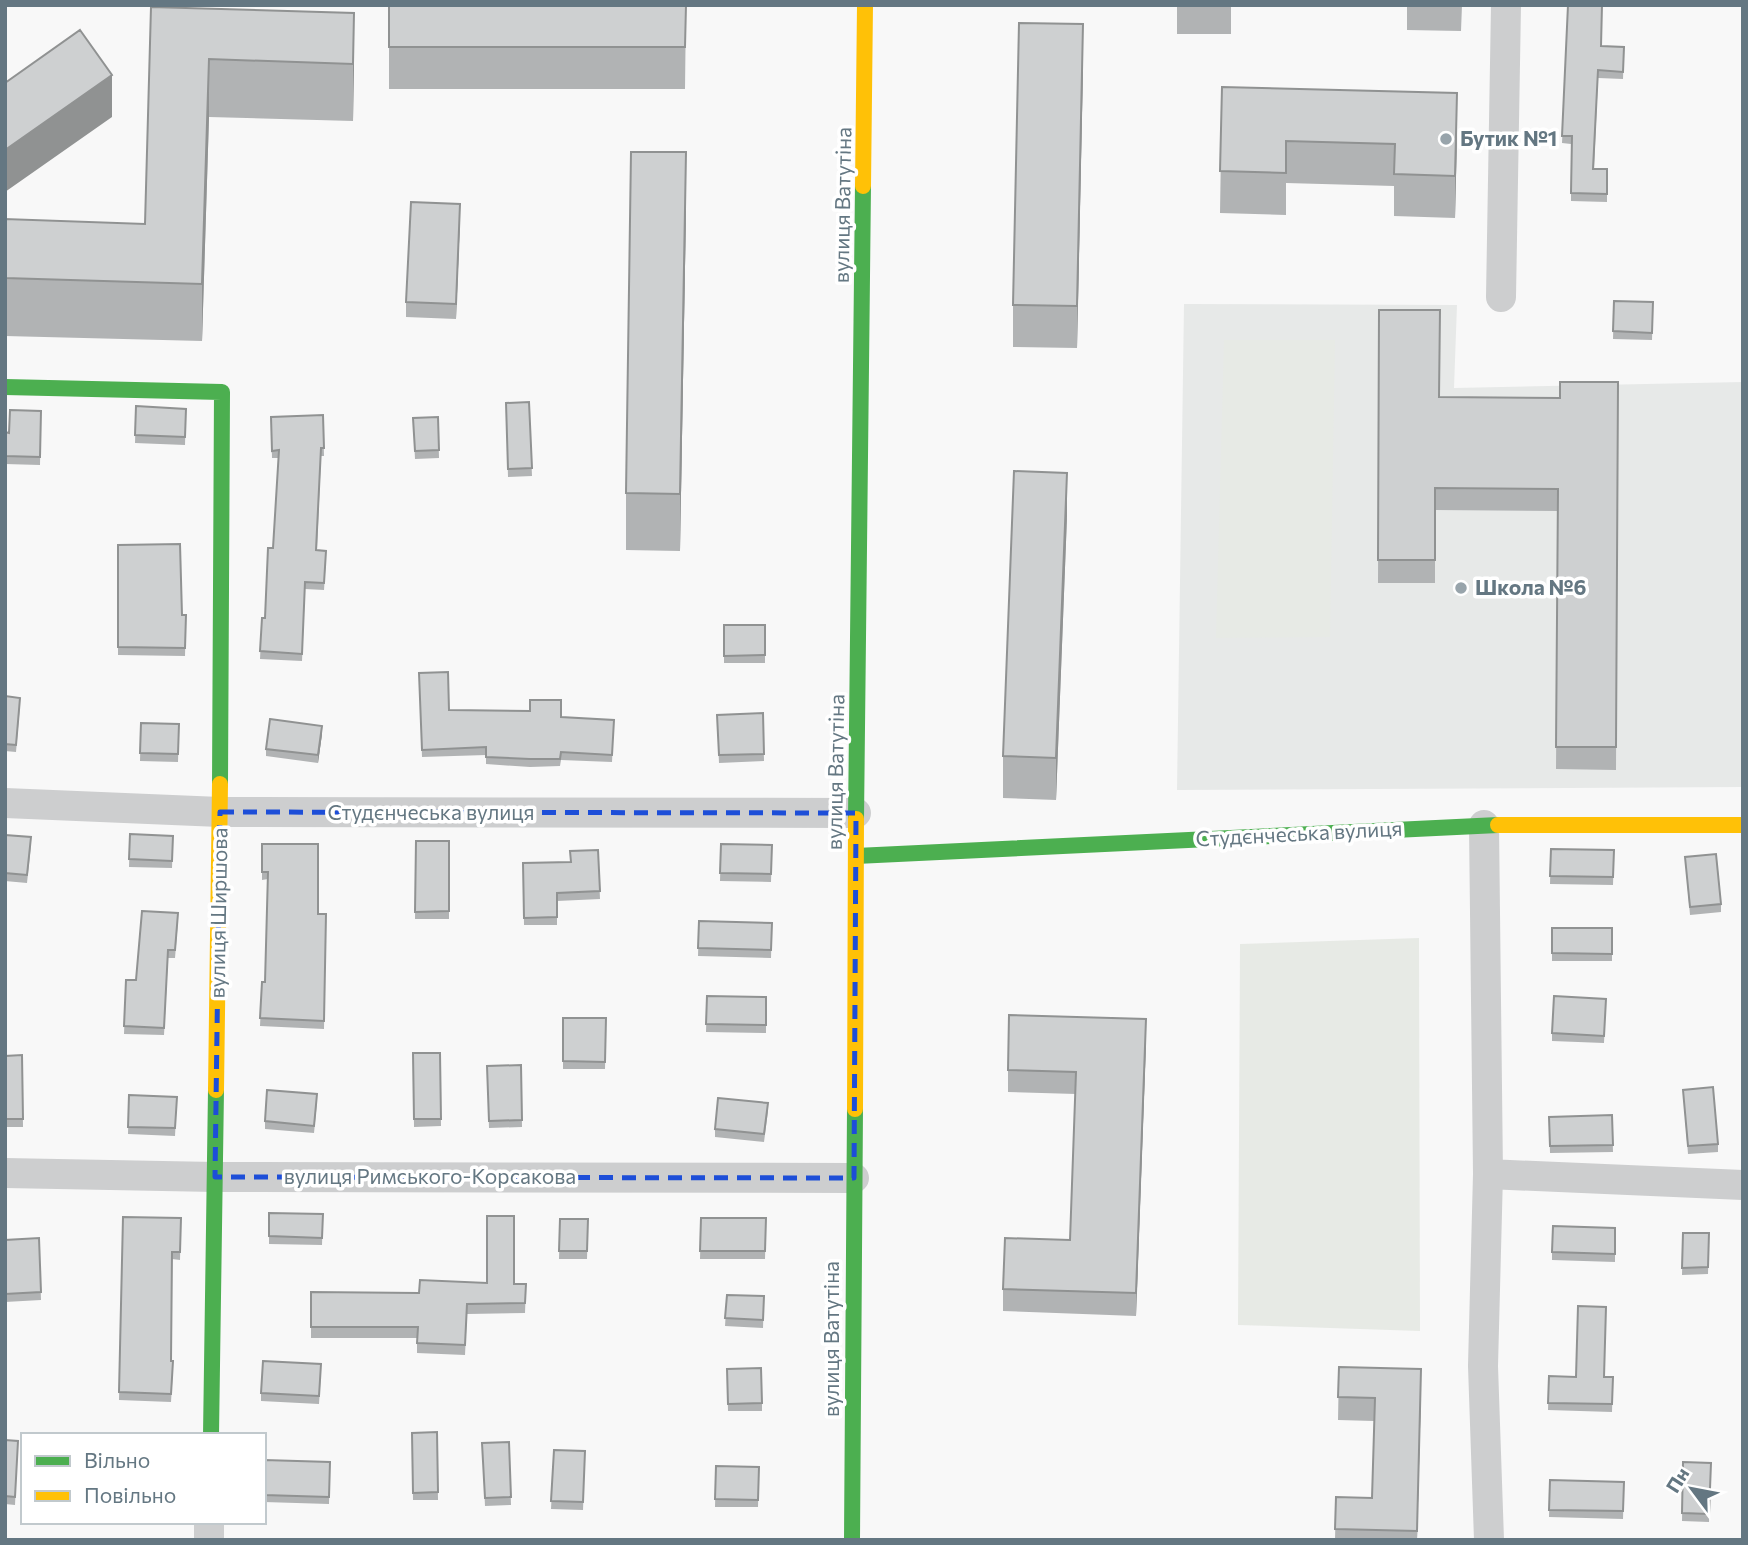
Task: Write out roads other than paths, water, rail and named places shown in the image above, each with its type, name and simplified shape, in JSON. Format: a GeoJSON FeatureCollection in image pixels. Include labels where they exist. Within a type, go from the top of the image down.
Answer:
{"type":"FeatureCollection","features":[{"type":"Feature","properties":{"kind":"street","name":"вулиця Ватутіна"},"geometry":{"type":"LineString","coordinates":[[852,1540],[856,813],[865,5]]}},
{"type":"Feature","properties":{"kind":"street"},"geometry":{"type":"LineString","coordinates":[[1501,297],[1506,5]]}},
{"type":"Feature","properties":{"kind":"street","name":"вулиця Ширшова"},"geometry":{"type":"LineString","coordinates":[[5,387],[222,392],[220,813],[211,1433]]}},
{"type":"Feature","properties":{"kind":"street","name":"Студєнчеська вулиця"},"geometry":{"type":"LineString","coordinates":[[5,803],[220,813],[856,813]]}},
{"type":"Feature","properties":{"kind":"street","name":"Студєнчеська вулиця"},"geometry":{"type":"LineString","coordinates":[[856,856],[1484,825],[1743,825]]}},
{"type":"Feature","properties":{"kind":"street"},"geometry":{"type":"LineString","coordinates":[[1484,825],[1488,1174],[1483,1366],[1489,1540]]}},
{"type":"Feature","properties":{"kind":"street","name":"вулиця Римського-Корсакова"},"geometry":{"type":"LineString","coordinates":[[5,1174],[854,1178]]}},
{"type":"Feature","properties":{"kind":"street"},"geometry":{"type":"LineString","coordinates":[[1488,1174],[1743,1185]]}},
{"type":"Feature","properties":{"kind":"place","name":"Бутик №1"},"geometry":{"type":"Point","coordinates":[1446,139]}},
{"type":"Feature","properties":{"kind":"place","name":"Школа №6"},"geometry":{"type":"Point","coordinates":[1461,588]}}]}
